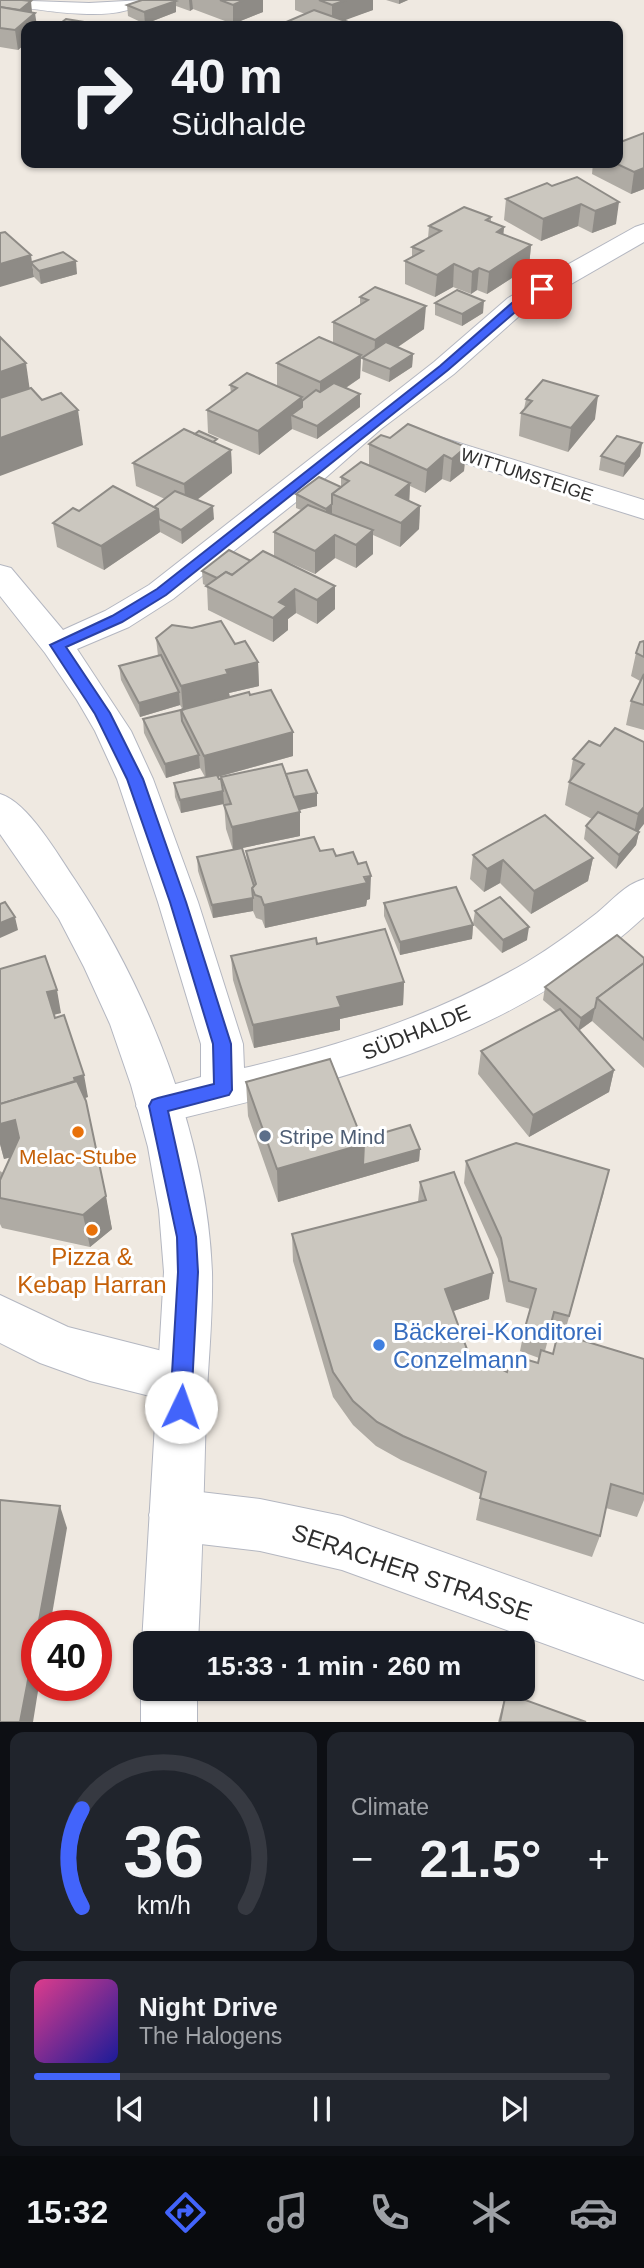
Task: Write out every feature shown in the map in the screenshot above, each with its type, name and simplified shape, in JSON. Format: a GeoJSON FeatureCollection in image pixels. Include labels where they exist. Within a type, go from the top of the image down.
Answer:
{"type":"FeatureCollection","features":[{"type":"Feature","properties":{"kind":"street"},"geometry":{"type":"LineString","coordinates":[[13,0],[96,9],[134,0]]}},
{"type":"Feature","properties":{"kind":"street"},"geometry":{"type":"LineString","coordinates":[[57,645],[117,619],[161,592],[444,368],[517,304],[644,232]]}},
{"type":"Feature","properties":{"kind":"street","name":"WITTUMSTEIGE"},"geometry":{"type":"LineString","coordinates":[[372,424],[644,510]]}},
{"type":"Feature","properties":{"kind":"street"},"geometry":{"type":"LineString","coordinates":[[0,575],[57,645],[102,713],[135,779],[178,902],[222,1044],[223,1090]]}},
{"type":"Feature","properties":{"kind":"street"},"geometry":{"type":"LineString","coordinates":[[0,807],[32,844],[80,918],[138,1045],[158,1106],[186,1237],[188,1272],[170,1631]]}},
{"type":"Feature","properties":{"kind":"street","name":"SÜDHALDE"},"geometry":{"type":"LineString","coordinates":[[158,1106],[349,1059],[469,1011],[568,956],[601,934],[644,894]]}},
{"type":"Feature","properties":{"kind":"street"},"geometry":{"type":"LineString","coordinates":[[0,1318],[79,1355],[182,1380]]}},
{"type":"Feature","properties":{"kind":"street","name":"SERACHER STRASSE"},"geometry":{"type":"LineString","coordinates":[[175,1515],[253,1522],[342,1543],[644,1652]]}},
{"type":"Feature","properties":{"kind":"street"},"geometry":{"type":"LineString","coordinates":[[169,1701],[169,1722]]}},
{"type":"Feature","properties":{"kind":"building"},"geometry":{"type":"Polygon","coordinates":[[[0,0],[31,1],[20,10],[0,7],[0,0]]]}},
{"type":"Feature","properties":{"kind":"building"},"geometry":{"type":"Polygon","coordinates":[[[142,0],[176,1],[144,12],[127,5],[142,0]]]}},
{"type":"Feature","properties":{"kind":"building"},"geometry":{"type":"Polygon","coordinates":[[[220,0],[244,0],[233,5],[220,0]]]}},
{"type":"Feature","properties":{"kind":"building"},"geometry":{"type":"Polygon","coordinates":[[[319,0],[346,0],[332,5],[319,0]]]}},
{"type":"Feature","properties":{"kind":"building"},"geometry":{"type":"Polygon","coordinates":[[[0,7],[35,13],[26,21],[21,21],[21,25],[15,30],[0,28],[0,7]]]}},
{"type":"Feature","properties":{"kind":"building"},"geometry":{"type":"Polygon","coordinates":[[[314,10],[345,21],[289,21],[314,10]]]}},
{"type":"Feature","properties":{"kind":"building"},"geometry":{"type":"Polygon","coordinates":[[[644,133],[644,168],[634,172],[623,167],[623,141],[644,133]]]}},
{"type":"Feature","properties":{"kind":"building"},"geometry":{"type":"Polygon","coordinates":[[[577,177],[619,202],[595,211],[581,204],[543,219],[506,199],[547,183],[552,186],[577,177]]]}},
{"type":"Feature","properties":{"kind":"building"},"geometry":{"type":"Polygon","coordinates":[[[464,207],[491,217],[486,220],[504,227],[497,232],[531,245],[489,272],[479,268],[472,272],[454,264],[437,275],[405,261],[423,251],[412,247],[441,231],[429,226],[464,207]]]}},
{"type":"Feature","properties":{"kind":"building"},"geometry":{"type":"Polygon","coordinates":[[[5,232],[31,255],[0,264],[0,233],[5,232]]]}},
{"type":"Feature","properties":{"kind":"building"},"geometry":{"type":"Polygon","coordinates":[[[63,252],[76,261],[39,271],[32,264],[32,262],[63,252]]]}},
{"type":"Feature","properties":{"kind":"building"},"geometry":{"type":"Polygon","coordinates":[[[375,287],[426,306],[375,340],[333,322],[368,300],[360,297],[375,287]]]}},
{"type":"Feature","properties":{"kind":"building"},"geometry":{"type":"Polygon","coordinates":[[[457,290],[484,301],[462,314],[435,303],[457,290]]]}},
{"type":"Feature","properties":{"kind":"building"},"geometry":{"type":"Polygon","coordinates":[[[0,337],[26,363],[0,372],[0,337]]]}},
{"type":"Feature","properties":{"kind":"building"},"geometry":{"type":"Polygon","coordinates":[[[319,337],[361,355],[320,382],[277,363],[319,337]]]}},
{"type":"Feature","properties":{"kind":"building"},"geometry":{"type":"Polygon","coordinates":[[[386,342],[413,354],[390,369],[362,358],[386,342]]]}},
{"type":"Feature","properties":{"kind":"building"},"geometry":{"type":"Polygon","coordinates":[[[247,373],[302,397],[258,431],[207,410],[237,388],[230,385],[247,373]]]}},
{"type":"Feature","properties":{"kind":"building"},"geometry":{"type":"Polygon","coordinates":[[[543,380],[598,396],[571,428],[521,413],[532,401],[526,399],[543,380]]]}},
{"type":"Feature","properties":{"kind":"building"},"geometry":{"type":"Polygon","coordinates":[[[334,383],[360,394],[317,426],[291,415],[302,407],[302,401],[316,390],[320,392],[334,383]]]}},
{"type":"Feature","properties":{"kind":"building"},"geometry":{"type":"Polygon","coordinates":[[[31,388],[42,400],[61,393],[78,410],[0,438],[0,398],[31,388]]]}},
{"type":"Feature","properties":{"kind":"building"},"geometry":{"type":"Polygon","coordinates":[[[408,424],[466,447],[452,459],[444,455],[427,470],[369,444],[381,435],[390,438],[408,424]]]}},
{"type":"Feature","properties":{"kind":"building"},"geometry":{"type":"Polygon","coordinates":[[[184,429],[231,450],[184,484],[133,463],[184,429]]]}},
{"type":"Feature","properties":{"kind":"building"},"geometry":{"type":"Polygon","coordinates":[[[199,431],[217,439],[213,442],[195,434],[199,431]]]}},
{"type":"Feature","properties":{"kind":"building"},"geometry":{"type":"Polygon","coordinates":[[[617,436],[642,443],[625,464],[601,456],[617,436]]]}},
{"type":"Feature","properties":{"kind":"building"},"geometry":{"type":"Polygon","coordinates":[[[361,462],[410,483],[396,495],[420,506],[401,523],[332,494],[349,481],[341,477],[361,462]]]}},
{"type":"Feature","properties":{"kind":"building"},"geometry":{"type":"Polygon","coordinates":[[[319,477],[341,487],[332,494],[332,504],[326,509],[296,494],[319,477]]]}},
{"type":"Feature","properties":{"kind":"building"},"geometry":{"type":"Polygon","coordinates":[[[113,486],[158,509],[101,546],[53,523],[73,508],[79,511],[113,486]]]}},
{"type":"Feature","properties":{"kind":"building"},"geometry":{"type":"Polygon","coordinates":[[[175,491],[213,506],[181,530],[159,519],[158,509],[154,507],[175,491]]]}},
{"type":"Feature","properties":{"kind":"building"},"geometry":{"type":"Polygon","coordinates":[[[308,505],[373,530],[356,545],[335,535],[315,551],[274,532],[308,505]]]}},
{"type":"Feature","properties":{"kind":"building"},"geometry":{"type":"Polygon","coordinates":[[[229,550],[251,561],[232,575],[226,572],[217,578],[202,571],[229,550]]]}},
{"type":"Feature","properties":{"kind":"building"},"geometry":{"type":"Polygon","coordinates":[[[263,551],[335,586],[317,600],[295,589],[279,602],[287,606],[273,618],[206,586],[226,572],[232,575],[263,551]]]}},
{"type":"Feature","properties":{"kind":"building"},"geometry":{"type":"Polygon","coordinates":[[[221,621],[235,644],[245,641],[258,662],[226,670],[228,674],[181,686],[156,638],[172,625],[192,628],[221,621]]]}},
{"type":"Feature","properties":{"kind":"building"},"geometry":{"type":"Polygon","coordinates":[[[644,641],[644,657],[636,653],[640,642],[644,641]]]}},
{"type":"Feature","properties":{"kind":"building"},"geometry":{"type":"Polygon","coordinates":[[[161,655],[179,692],[139,703],[119,666],[161,655]]]}},
{"type":"Feature","properties":{"kind":"building"},"geometry":{"type":"Polygon","coordinates":[[[644,674],[644,705],[631,701],[644,674]]]}},
{"type":"Feature","properties":{"kind":"building"},"geometry":{"type":"Polygon","coordinates":[[[271,690],[293,732],[204,756],[181,710],[249,692],[250,695],[271,690]]]}},
{"type":"Feature","properties":{"kind":"building"},"geometry":{"type":"Polygon","coordinates":[[[185,709],[181,710],[182,721],[199,755],[165,764],[143,719],[185,709]]]}},
{"type":"Feature","properties":{"kind":"building"},"geometry":{"type":"Polygon","coordinates":[[[615,728],[644,742],[644,807],[638,814],[569,782],[584,764],[573,759],[589,741],[600,746],[615,728]]]}},
{"type":"Feature","properties":{"kind":"building"},"geometry":{"type":"Polygon","coordinates":[[[282,764],[300,812],[232,827],[224,805],[231,804],[221,777],[282,764]]]}},
{"type":"Feature","properties":{"kind":"building"},"geometry":{"type":"Polygon","coordinates":[[[307,770],[317,793],[294,797],[286,774],[307,770]]]}},
{"type":"Feature","properties":{"kind":"building"},"geometry":{"type":"Polygon","coordinates":[[[217,775],[221,779],[223,791],[180,800],[174,783],[217,775]]]}},
{"type":"Feature","properties":{"kind":"building"},"geometry":{"type":"Polygon","coordinates":[[[598,812],[639,832],[619,855],[586,826],[598,812]]]}},
{"type":"Feature","properties":{"kind":"building"},"geometry":{"type":"Polygon","coordinates":[[[545,815],[593,858],[534,891],[503,860],[487,869],[473,855],[545,815]]]}},
{"type":"Feature","properties":{"kind":"building"},"geometry":{"type":"Polygon","coordinates":[[[314,837],[320,851],[333,849],[336,856],[353,852],[358,864],[366,862],[371,876],[364,877],[367,883],[264,905],[261,897],[255,895],[252,888],[256,884],[246,851],[314,837]]]}},
{"type":"Feature","properties":{"kind":"building"},"geometry":{"type":"Polygon","coordinates":[[[242,848],[254,886],[253,898],[212,905],[197,857],[242,848]]]}},
{"type":"Feature","properties":{"kind":"building"},"geometry":{"type":"Polygon","coordinates":[[[456,887],[473,925],[400,942],[384,903],[456,887]]]}},
{"type":"Feature","properties":{"kind":"building"},"geometry":{"type":"Polygon","coordinates":[[[500,897],[529,927],[503,940],[475,911],[500,897]]]}},
{"type":"Feature","properties":{"kind":"building"},"geometry":{"type":"Polygon","coordinates":[[[5,902],[15,917],[0,923],[0,904],[5,902]]]}},
{"type":"Feature","properties":{"kind":"building"},"geometry":{"type":"Polygon","coordinates":[[[385,929],[404,982],[337,997],[341,1007],[253,1025],[231,956],[316,938],[317,944],[385,929]]]}},
{"type":"Feature","properties":{"kind":"building"},"geometry":{"type":"Polygon","coordinates":[[[617,935],[644,958],[644,963],[597,998],[595,1008],[581,1018],[545,987],[617,935]]]}},
{"type":"Feature","properties":{"kind":"building"},"geometry":{"type":"Polygon","coordinates":[[[45,956],[57,990],[47,992],[55,1018],[64,1015],[84,1075],[74,1078],[75,1081],[0,1104],[0,969],[45,956]]]}},
{"type":"Feature","properties":{"kind":"building"},"geometry":{"type":"Polygon","coordinates":[[[644,963],[644,1040],[597,998],[644,963]]]}},
{"type":"Feature","properties":{"kind":"building"},"geometry":{"type":"Polygon","coordinates":[[[560,1009],[614,1070],[533,1115],[481,1051],[560,1009]]]}},
{"type":"Feature","properties":{"kind":"building"},"geometry":{"type":"Polygon","coordinates":[[[330,1059],[364,1144],[277,1169],[246,1082],[330,1059]]]}},
{"type":"Feature","properties":{"kind":"building"},"geometry":{"type":"Polygon","coordinates":[[[77,1081],[86,1101],[106,1196],[83,1215],[0,1198],[0,1180],[19,1138],[15,1120],[0,1124],[0,1104],[77,1081]]]}},
{"type":"Feature","properties":{"kind":"building"},"geometry":{"type":"Polygon","coordinates":[[[410,1125],[420,1149],[363,1165],[362,1139],[410,1125]]]}},
{"type":"Feature","properties":{"kind":"building"},"geometry":{"type":"Polygon","coordinates":[[[516,1143],[609,1170],[569,1316],[554,1312],[547,1339],[524,1331],[536,1289],[509,1281],[501,1238],[466,1161],[516,1143]]]}},
{"type":"Feature","properties":{"kind":"building"},"geometry":{"type":"Polygon","coordinates":[[[454,1172],[493,1273],[445,1289],[468,1352],[507,1372],[511,1355],[538,1363],[541,1350],[553,1354],[558,1333],[644,1359],[644,1494],[611,1484],[600,1536],[480,1498],[486,1472],[377,1422],[353,1401],[333,1372],[292,1234],[426,1200],[420,1182],[454,1172]]]}},
{"type":"Feature","properties":{"kind":"building"},"geometry":{"type":"Polygon","coordinates":[[[0,1500],[60,1506],[41,1610],[21,1610],[21,1701],[24,1701],[20,1722],[0,1722],[0,1500]]]}},
{"type":"Feature","properties":{"kind":"building"},"geometry":{"type":"Polygon","coordinates":[[[504,1701],[528,1701],[586,1722],[500,1722],[504,1701]]]}},
{"type":"Feature","properties":{"kind":"place","name":"Melac-Stube"},"geometry":{"type":"Point","coordinates":[78,1132]}},
{"type":"Feature","properties":{"kind":"place","name":"Stripe Mind"},"geometry":{"type":"Point","coordinates":[265,1136]}},
{"type":"Feature","properties":{"kind":"place","name":"Pizza & Kebap Harran"},"geometry":{"type":"Point","coordinates":[92,1230]}},
{"type":"Feature","properties":{"kind":"place","name":"Bäckerei-Konditorei Conzelmann"},"geometry":{"type":"Point","coordinates":[379,1345]}},
{"type":"Feature","properties":{"kind":"route"},"geometry":{"type":"LineString","coordinates":[[181,1407],[188,1272],[186,1237],[158,1106],[223,1090],[222,1044],[178,902],[135,779],[91,694],[57,645],[117,619],[185,575],[444,368],[517,304],[542,289]]}}]}
